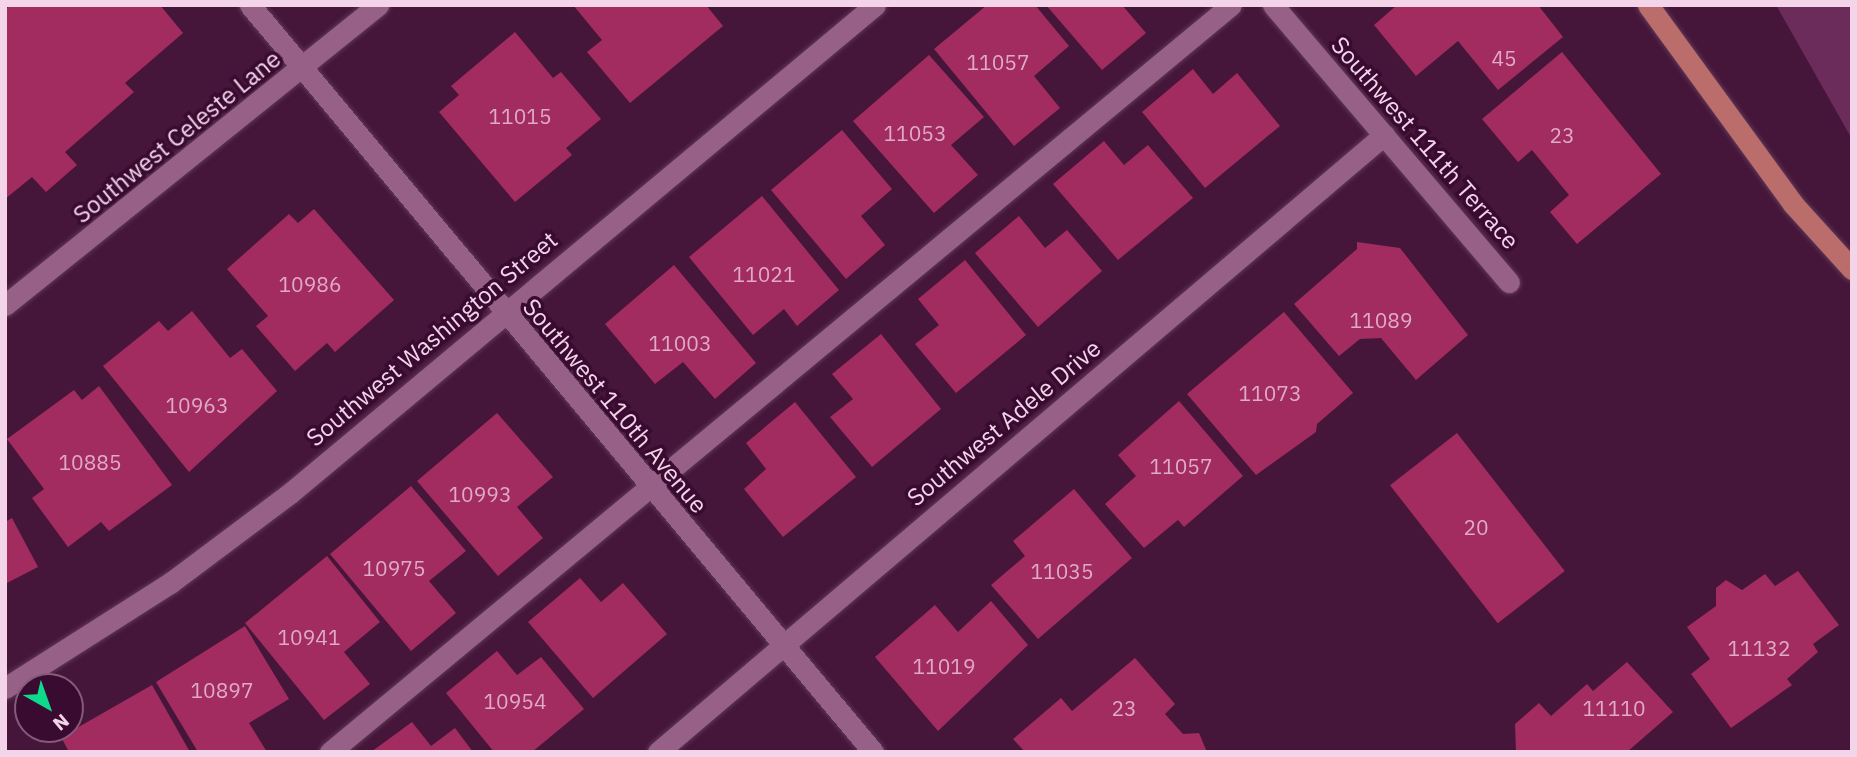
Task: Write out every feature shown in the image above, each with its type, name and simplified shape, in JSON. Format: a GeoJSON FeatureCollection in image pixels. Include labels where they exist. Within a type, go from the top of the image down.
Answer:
{"type":"FeatureCollection","features":[{"type":"Feature","properties":{"kind":"main road"},"geometry":{"type":"LineString","coordinates":[[1648,5],[1793,204],[1852,269]]}},
{"type":"Feature","properties":{"kind":"street","name":"Southwest 110th Avenue"},"geometry":{"type":"LineString","coordinates":[[250,5],[503,313],[873,752]]}},
{"type":"Feature","properties":{"kind":"street","name":"Southwest Celeste Lane"},"geometry":{"type":"LineString","coordinates":[[5,305],[302,69],[378,5]]}},
{"type":"Feature","properties":{"kind":"street","name":"Southwest Washington Street"},"geometry":{"type":"LineString","coordinates":[[5,688],[213,551],[875,5]]}},
{"type":"Feature","properties":{"kind":"street"},"geometry":{"type":"LineString","coordinates":[[330,752],[651,489],[1231,5]]}},
{"type":"Feature","properties":{"kind":"street","name":"Southwest 111th Terrace"},"geometry":{"type":"LineString","coordinates":[[1273,5],[1510,282]]}},
{"type":"Feature","properties":{"kind":"street","name":"Southwest Adele Drive"},"geometry":{"type":"LineString","coordinates":[[658,752],[1384,135]]}},
{"type":"Feature","properties":{"kind":"shaded area"},"geometry":{"type":"Polygon","coordinates":[[[1776,5],[1852,5],[1852,139],[1776,5]]]}},
{"type":"Feature","properties":{"kind":"building"},"geometry":{"type":"Polygon","coordinates":[[[10,5],[160,5],[183,33],[125,83],[134,92],[65,152],[77,165],[46,192],[32,177],[5,199],[5,10],[10,5]]]}},
{"type":"Feature","properties":{"kind":"building"},"geometry":{"type":"Polygon","coordinates":[[[573,5],[706,5],[723,26],[630,103],[587,52],[602,40],[573,5]]]}},
{"type":"Feature","properties":{"kind":"building"},"geometry":{"type":"Polygon","coordinates":[[[987,5],[1035,5],[1069,46],[1034,76],[1060,108],[1014,146],[934,49],[987,5]]]}},
{"type":"Feature","properties":{"kind":"building"},"geometry":{"type":"Polygon","coordinates":[[[1046,5],[1122,5],[1146,33],[1102,70],[1046,5]]]}},
{"type":"Feature","properties":{"kind":"building"},"geometry":{"type":"Polygon","coordinates":[[[1397,5],[1538,5],[1563,37],[1498,90],[1458,41],[1416,76],[1374,25],[1397,5]]]}},
{"type":"Feature","properties":{"kind":"building"},"geometry":{"type":"Polygon","coordinates":[[[515,32],[553,78],[561,72],[601,119],[566,148],[572,155],[515,202],[439,112],[459,95],[451,86],[515,32]]]}},
{"type":"Feature","properties":{"kind":"building"},"geometry":{"type":"Polygon","coordinates":[[[1562,52],[1661,174],[1577,244],[1550,212],[1569,195],[1532,150],[1518,162],[1482,119],[1562,52]]]}},
{"type":"Feature","properties":{"kind":"building"},"geometry":{"type":"Polygon","coordinates":[[[929,55],[984,117],[951,145],[978,175],[934,213],[853,121],[929,55]]]}},
{"type":"Feature","properties":{"kind":"building"},"geometry":{"type":"Polygon","coordinates":[[[1193,69],[1213,94],[1237,73],[1280,126],[1205,188],[1142,112],[1193,69]]]}},
{"type":"Feature","properties":{"kind":"building"},"geometry":{"type":"Polygon","coordinates":[[[842,130],[892,189],[861,216],[885,245],[846,279],[771,190],[842,130]]]}},
{"type":"Feature","properties":{"kind":"building"},"geometry":{"type":"Polygon","coordinates":[[[1104,141],[1124,165],[1148,145],[1193,198],[1118,260],[1053,184],[1104,141]]]}},
{"type":"Feature","properties":{"kind":"building"},"geometry":{"type":"Polygon","coordinates":[[[762,196],[839,290],[797,326],[784,309],[753,335],[689,257],[762,196]]]}},
{"type":"Feature","properties":{"kind":"building"},"geometry":{"type":"Polygon","coordinates":[[[314,209],[394,300],[335,352],[327,343],[295,371],[256,326],[268,316],[227,269],[289,214],[298,223],[314,209]]]}},
{"type":"Feature","properties":{"kind":"building"},"geometry":{"type":"Polygon","coordinates":[[[1019,216],[1045,248],[1067,230],[1102,271],[1038,327],[975,253],[1019,216]]]}},
{"type":"Feature","properties":{"kind":"building"},"geometry":{"type":"Polygon","coordinates":[[[1357,242],[1400,248],[1468,335],[1416,380],[1381,338],[1360,339],[1339,356],[1294,304],[1357,249],[1357,242]]]}},
{"type":"Feature","properties":{"kind":"building"},"geometry":{"type":"Polygon","coordinates":[[[965,260],[1026,335],[956,393],[915,344],[939,325],[918,299],[965,260]]]}},
{"type":"Feature","properties":{"kind":"building"},"geometry":{"type":"Polygon","coordinates":[[[674,265],[756,363],[715,399],[683,362],[655,384],[605,324],[674,265]]]}},
{"type":"Feature","properties":{"kind":"building"},"geometry":{"type":"Polygon","coordinates":[[[192,311],[230,358],[242,349],[277,391],[189,472],[103,366],[159,321],[168,331],[192,311]]]}},
{"type":"Feature","properties":{"kind":"building"},"geometry":{"type":"Polygon","coordinates":[[[1284,312],[1353,393],[1317,424],[1316,432],[1256,475],[1187,394],[1284,312]]]}},
{"type":"Feature","properties":{"kind":"building"},"geometry":{"type":"Polygon","coordinates":[[[881,334],[941,409],[872,467],[830,417],[853,399],[832,374],[881,334]]]}},
{"type":"Feature","properties":{"kind":"building"},"geometry":{"type":"Polygon","coordinates":[[[99,386],[172,485],[109,531],[101,522],[68,547],[32,498],[44,489],[7,439],[74,390],[82,400],[99,386]]]}},
{"type":"Feature","properties":{"kind":"building"},"geometry":{"type":"Polygon","coordinates":[[[1179,401],[1243,476],[1184,527],[1178,520],[1144,548],[1105,504],[1136,476],[1118,455],[1179,401]]]}},
{"type":"Feature","properties":{"kind":"building"},"geometry":{"type":"Polygon","coordinates":[[[795,402],[856,477],[783,537],[744,489],[766,469],[746,443],[795,402]]]}},
{"type":"Feature","properties":{"kind":"building"},"geometry":{"type":"Polygon","coordinates":[[[497,413],[553,477],[517,507],[543,538],[498,576],[417,481],[497,413]]]}},
{"type":"Feature","properties":{"kind":"building"},"geometry":{"type":"Polygon","coordinates":[[[1457,433],[1565,571],[1498,623],[1390,485],[1457,433]]]}},
{"type":"Feature","properties":{"kind":"building"},"geometry":{"type":"Polygon","coordinates":[[[411,486],[466,551],[429,581],[456,613],[411,651],[330,554],[411,486]]]}},
{"type":"Feature","properties":{"kind":"building"},"geometry":{"type":"Polygon","coordinates":[[[1074,489],[1132,558],[1038,639],[991,585],[1025,556],[1013,541],[1074,489]]]}},
{"type":"Feature","properties":{"kind":"building"},"geometry":{"type":"Polygon","coordinates":[[[12,518],[38,567],[5,584],[5,522],[12,518]]]}},
{"type":"Feature","properties":{"kind":"building"},"geometry":{"type":"Polygon","coordinates":[[[327,556],[380,622],[344,652],[370,684],[324,720],[245,623],[327,556]]]}},
{"type":"Feature","properties":{"kind":"building"},"geometry":{"type":"Polygon","coordinates":[[[1798,571],[1839,625],[1813,644],[1818,652],[1787,679],[1792,685],[1731,728],[1691,674],[1710,659],[1687,627],[1716,606],[1716,588],[1726,580],[1742,590],[1765,574],[1775,586],[1798,571]]]}},
{"type":"Feature","properties":{"kind":"building"},"geometry":{"type":"Polygon","coordinates":[[[580,578],[601,602],[623,583],[667,634],[593,698],[528,622],[580,578]]]}},
{"type":"Feature","properties":{"kind":"building"},"geometry":{"type":"Polygon","coordinates":[[[991,601],[1028,645],[938,731],[875,657],[935,605],[958,632],[991,601]]]}},
{"type":"Feature","properties":{"kind":"building"},"geometry":{"type":"Polygon","coordinates":[[[245,626],[289,699],[249,723],[267,752],[198,752],[156,682],[245,626]]]}},
{"type":"Feature","properties":{"kind":"building"},"geometry":{"type":"Polygon","coordinates":[[[497,651],[517,675],[541,657],[584,709],[532,752],[494,752],[446,693],[497,651]]]}},
{"type":"Feature","properties":{"kind":"building"},"geometry":{"type":"Polygon","coordinates":[[[1135,658],[1175,704],[1165,714],[1183,734],[1199,733],[1207,752],[1025,752],[1013,739],[1061,698],[1072,711],[1135,658]]]}},
{"type":"Feature","properties":{"kind":"building"},"geometry":{"type":"Polygon","coordinates":[[[1627,662],[1673,712],[1627,752],[1516,752],[1515,724],[1539,703],[1551,716],[1587,684],[1593,691],[1627,662]]]}},
{"type":"Feature","properties":{"kind":"building"},"geometry":{"type":"Polygon","coordinates":[[[152,685],[190,752],[69,752],[64,743],[84,743],[84,724],[152,685]]]}},
{"type":"Feature","properties":{"kind":"building"},"geometry":{"type":"Polygon","coordinates":[[[412,722],[431,746],[455,728],[473,752],[371,752],[412,722]]]}}]}
